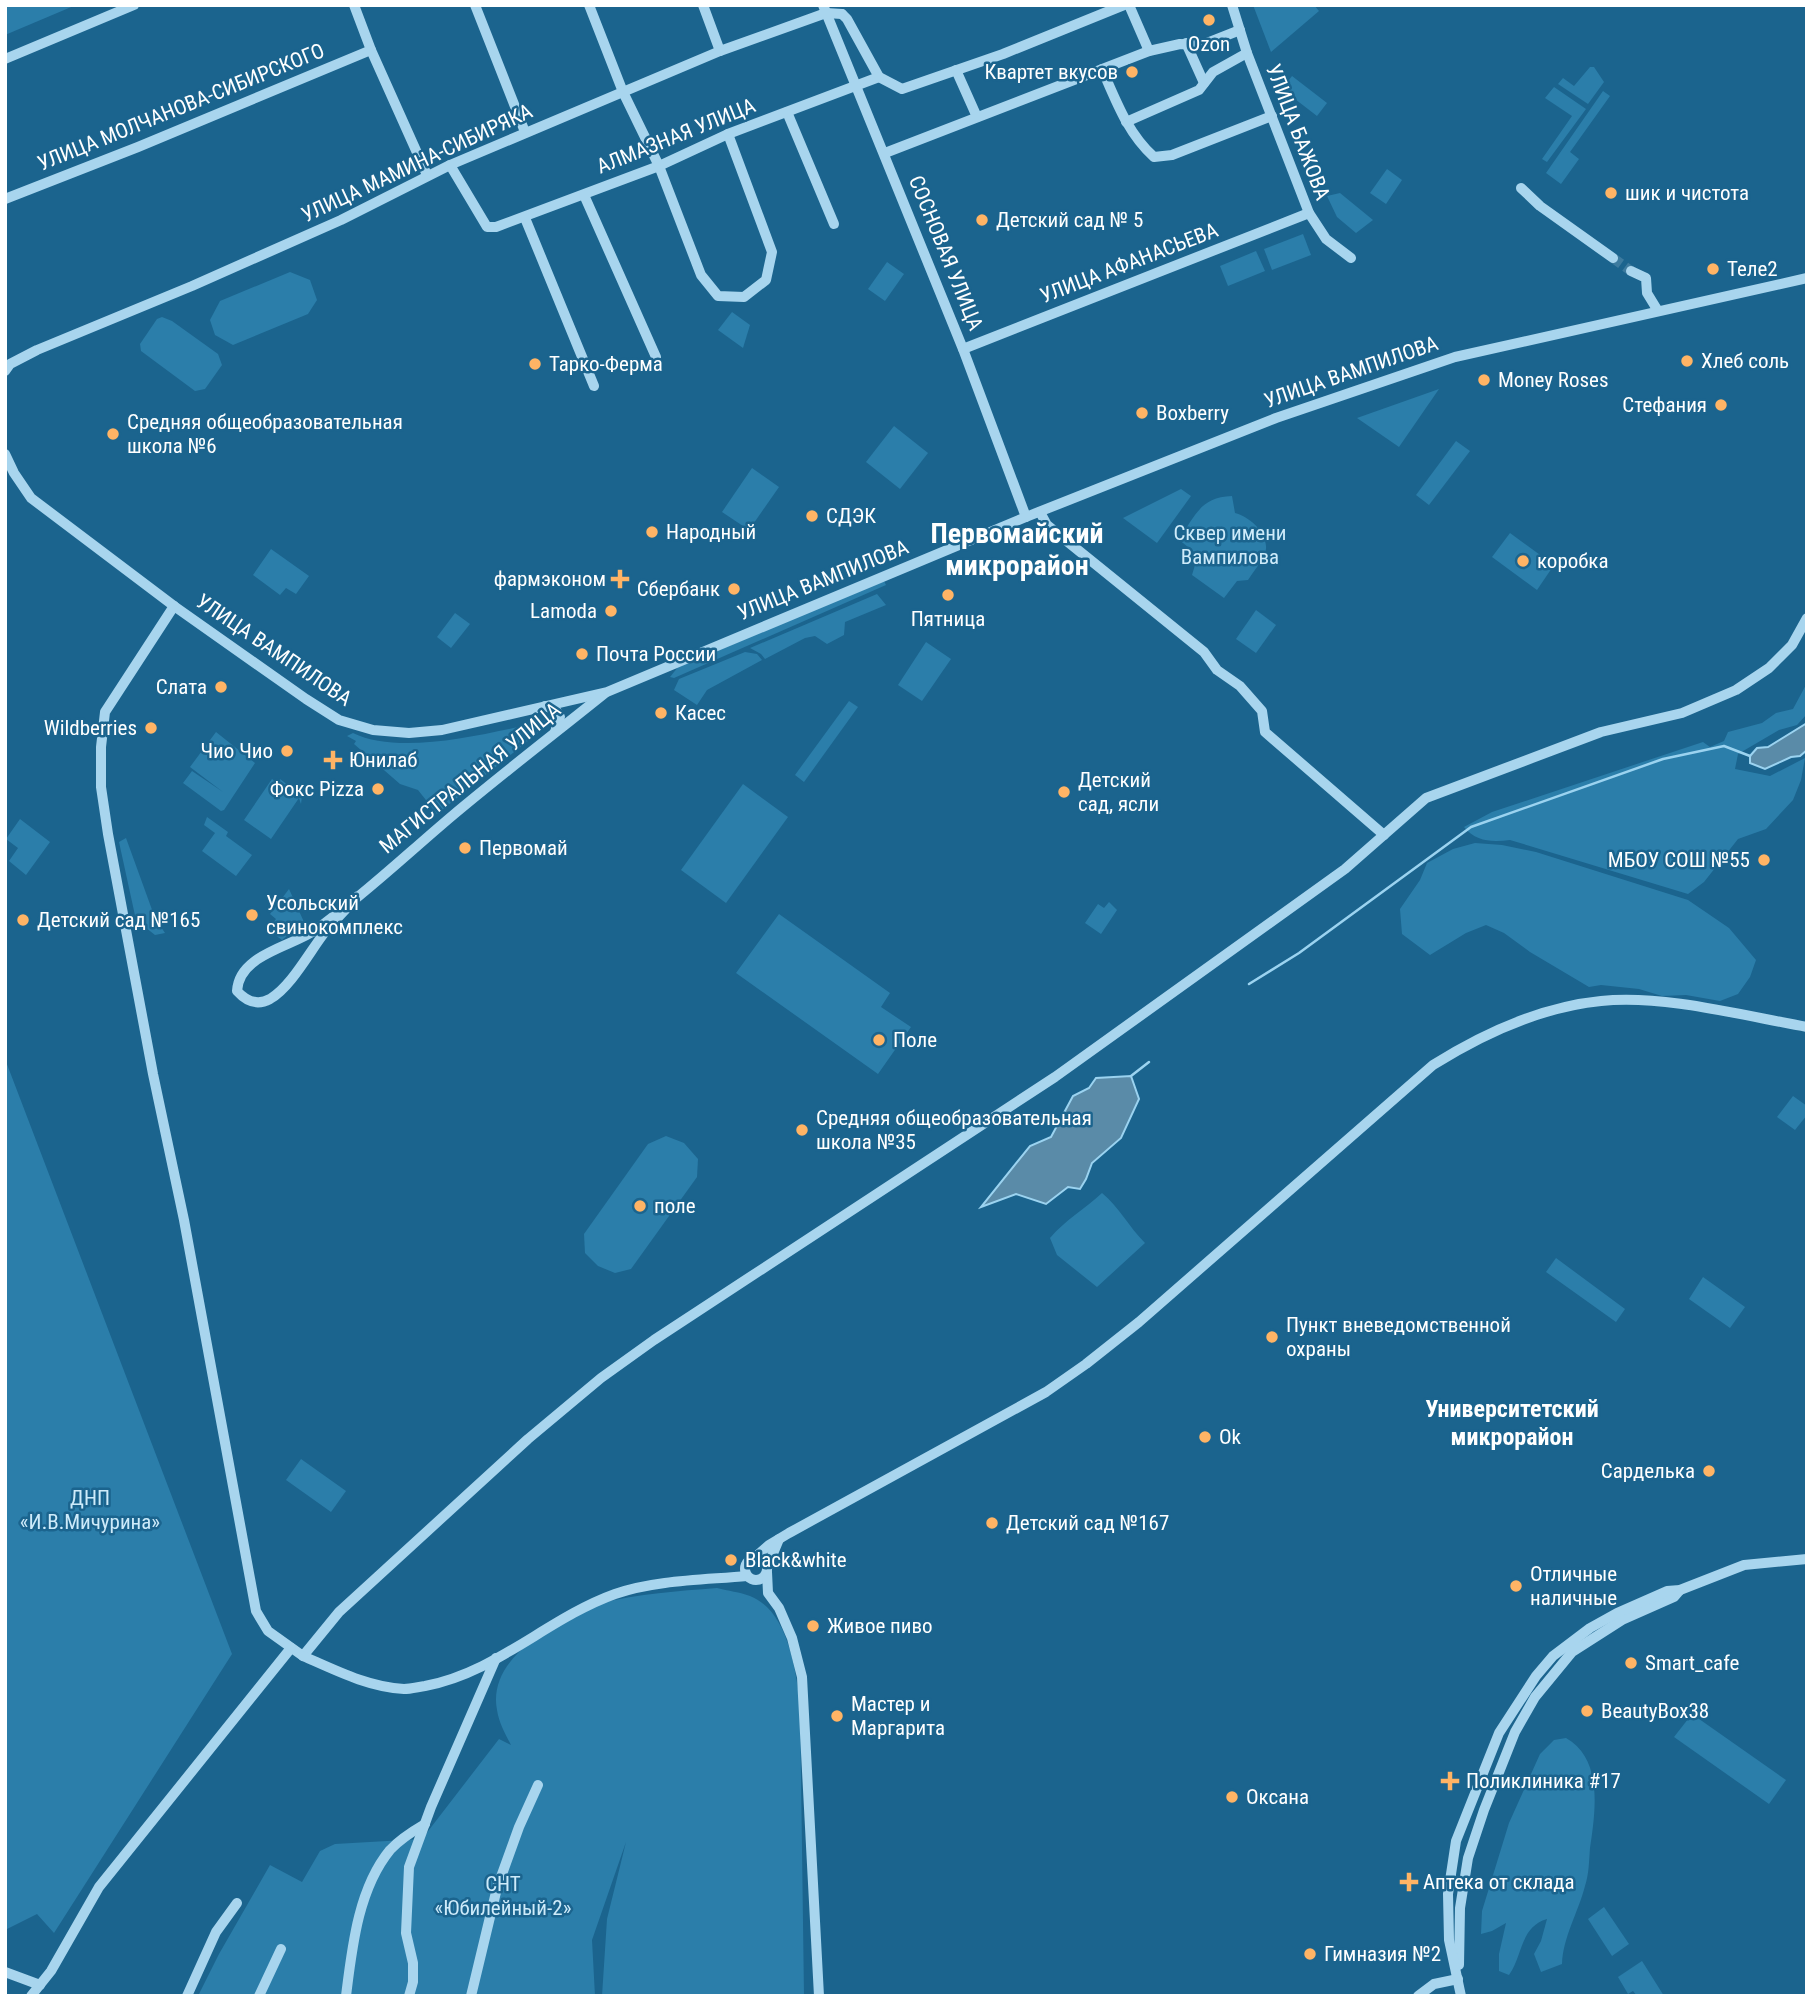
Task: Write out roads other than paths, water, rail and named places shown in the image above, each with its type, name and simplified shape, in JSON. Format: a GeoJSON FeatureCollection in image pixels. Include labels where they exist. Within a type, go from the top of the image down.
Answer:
{"type":"FeatureCollection","features":[{"type":"Feature","properties":{"kind":"street"},"geometry":{"type":"LineString","coordinates":[[5,59],[134,5]]}},
{"type":"Feature","properties":{"kind":"street"},"geometry":{"type":"LineString","coordinates":[[354,5],[371,50],[427,175]]}},
{"type":"Feature","properties":{"kind":"street"},"geometry":{"type":"LineString","coordinates":[[475,5],[525,132]]}},
{"type":"Feature","properties":{"kind":"street"},"geometry":{"type":"LineString","coordinates":[[589,5],[623,92],[659,166],[701,275],[718,296],[744,297],[766,280],[772,252],[727,134]]}},
{"type":"Feature","properties":{"kind":"street"},"geometry":{"type":"LineString","coordinates":[[703,5],[720,51]]}},
{"type":"Feature","properties":{"kind":"street"},"geometry":{"type":"LineString","coordinates":[[851,5],[842,15],[848,19],[879,78]]}},
{"type":"Feature","properties":{"kind":"street","name":"АЛМАЗНАЯ УЛИЦА"},"geometry":{"type":"LineString","coordinates":[[450,165],[488,227],[496,227],[659,166],[727,134],[857,84],[879,78],[902,89],[1124,5]]}},
{"type":"Feature","properties":{"kind":"street"},"geometry":{"type":"LineString","coordinates":[[1129,5],[1149,51]]}},
{"type":"Feature","properties":{"kind":"street","name":"УЛИЦА БАЖОВА"},"geometry":{"type":"LineString","coordinates":[[1231,5],[1309,213],[1326,239],[1351,258]]}},
{"type":"Feature","properties":{"kind":"street","name":"УЛИЦА МАМИНА-СИБИРЯКА"},"geometry":{"type":"LineString","coordinates":[[5,371],[10,364],[37,350],[329,226],[427,175],[525,132],[825,9],[842,15]]}},
{"type":"Feature","properties":{"kind":"street","name":"СОСНОВАЯ УЛИЦА"},"geometry":{"type":"LineString","coordinates":[[825,9],[963,349],[1026,517]]}},
{"type":"Feature","properties":{"kind":"street"},"geometry":{"type":"LineString","coordinates":[[885,153],[1149,51],[1186,43],[1202,45],[1240,30]]}},
{"type":"Feature","properties":{"kind":"street"},"geometry":{"type":"LineString","coordinates":[[1186,43],[1204,83]]}},
{"type":"Feature","properties":{"kind":"street","name":"УЛИЦА МОЛЧАНОВА-СИБИРСКОГО"},"geometry":{"type":"LineString","coordinates":[[5,199],[371,50]]}},
{"type":"Feature","properties":{"kind":"street"},"geometry":{"type":"LineString","coordinates":[[1126,122],[1199,90],[1213,72],[1247,53]]}},
{"type":"Feature","properties":{"kind":"street"},"geometry":{"type":"LineString","coordinates":[[1102,69],[1126,122],[1142,146],[1154,157],[1172,155],[1272,116]]}},
{"type":"Feature","properties":{"kind":"street"},"geometry":{"type":"LineString","coordinates":[[956,70],[977,117]]}},
{"type":"Feature","properties":{"kind":"street"},"geometry":{"type":"LineString","coordinates":[[787,112],[834,224]]}},
{"type":"Feature","properties":{"kind":"street"},"geometry":{"type":"LineString","coordinates":[[1521,188],[1540,206],[1613,258]]}},
{"type":"Feature","properties":{"kind":"street"},"geometry":{"type":"LineString","coordinates":[[584,195],[656,357]]}},
{"type":"Feature","properties":{"kind":"street","name":"УЛИЦА АФАНАСЬЕВА"},"geometry":{"type":"LineString","coordinates":[[963,349],[1309,213]]}},
{"type":"Feature","properties":{"kind":"street"},"geometry":{"type":"LineString","coordinates":[[525,218],[594,386]]}},
{"type":"Feature","properties":{"kind":"street"},"geometry":{"type":"LineString","coordinates":[[1631,271],[1647,277],[1647,293],[1658,311]]}},
{"type":"Feature","properties":{"kind":"street","name":"УЛИЦА ВАМПИЛОВА"},"geometry":{"type":"LineString","coordinates":[[5,454],[13,473],[31,498],[174,606],[306,699],[340,720],[373,730],[409,733],[442,730],[607,692],[1026,517],[1276,418],[1455,357],[1807,278]]}},
{"type":"Feature","properties":{"kind":"street"},"geometry":{"type":"LineString","coordinates":[[1040,512],[1047,525],[1203,652],[1217,670],[1240,686],[1262,710],[1265,732],[1384,835]]}},
{"type":"Feature","properties":{"kind":"street"},"geometry":{"type":"LineString","coordinates":[[174,606],[105,712],[101,747],[101,787],[256,1611],[268,1631],[303,1657],[368,1682],[405,1689],[443,1682],[471,1673],[582,1607],[617,1593],[643,1587],[717,1579],[763,1578],[779,1539]]}},
{"type":"Feature","properties":{"kind":"street"},"geometry":{"type":"LineString","coordinates":[[303,1657],[339,1612],[528,1439],[601,1378],[654,1340],[1055,1077],[1345,869],[1426,798],[1601,732],[1682,713],[1736,690],[1769,668],[1791,645],[1807,618]]}},
{"type":"Feature","properties":{"kind":"street","name":"МАГИСТРАЛЬНАЯ УЛИЦА"},"geometry":{"type":"LineString","coordinates":[[358,896],[326,931],[281,990],[270,999],[257,1003],[245,999],[237,991],[238,980],[245,969],[256,960],[314,931],[607,692]]}},
{"type":"Feature","properties":{"kind":"street"},"geometry":{"type":"LineString","coordinates":[[545,706],[556,710],[560,717],[554,734]]}},
{"type":"Feature","properties":{"kind":"street"},"geometry":{"type":"LineString","coordinates":[[717,1579],[779,1539],[1046,1392],[1086,1364],[1433,1065],[1470,1042],[1559,1008],[1602,1000],[1650,1000],[1807,1027]]}},
{"type":"Feature","properties":{"kind":"street"},"geometry":{"type":"LineString","coordinates":[[750,1560],[761,1559],[767,1570],[768,1593]]}},
{"type":"Feature","properties":{"kind":"street"},"geometry":{"type":"LineString","coordinates":[[1461,1996],[1448,1940],[1448,1894],[1456,1841],[1499,1733],[1528,1687],[1553,1656],[1590,1628],[1617,1613],[1667,1591],[1680,1590],[1745,1565],[1807,1559]]}},
{"type":"Feature","properties":{"kind":"street"},"geometry":{"type":"LineString","coordinates":[[750,1560],[745,1569],[750,1578],[768,1593],[779,1608],[792,1638],[802,1677],[819,1996]]}},
{"type":"Feature","properties":{"kind":"street"},"geometry":{"type":"LineString","coordinates":[[1458,1979],[1460,1908],[1468,1858],[1483,1810],[1515,1732],[1535,1697],[1572,1652],[1622,1620],[1674,1597],[1680,1590]]}},
{"type":"Feature","properties":{"kind":"street"},"geometry":{"type":"LineString","coordinates":[[31,1996],[51,1971],[99,1886],[291,1648]]}},
{"type":"Feature","properties":{"kind":"street"},"geometry":{"type":"LineString","coordinates":[[409,1996],[413,1982],[413,1964],[406,1933],[409,1867],[496,1658]]}},
{"type":"Feature","properties":{"kind":"street"},"geometry":{"type":"LineString","coordinates":[[471,1996],[497,1888],[519,1827],[538,1785]]}},
{"type":"Feature","properties":{"kind":"street"},"geometry":{"type":"LineString","coordinates":[[345,1996],[363,1905],[373,1878],[390,1850],[425,1824]]}},
{"type":"Feature","properties":{"kind":"street"},"geometry":{"type":"LineString","coordinates":[[187,1996],[216,1932],[237,1903]]}},
{"type":"Feature","properties":{"kind":"street"},"geometry":{"type":"LineString","coordinates":[[259,1996],[281,1949]]}},
{"type":"Feature","properties":{"kind":"street"},"geometry":{"type":"LineString","coordinates":[[5,1972],[40,1984]]}},
{"type":"Feature","properties":{"kind":"street"},"geometry":{"type":"LineString","coordinates":[[1418,1996],[1434,1984],[1458,1979]]}},
{"type":"Feature","properties":{"kind":"waterway"},"geometry":{"type":"LineString","coordinates":[[1249,984],[1299,953],[1471,827],[1663,759],[1724,746],[1750,756]]}},
{"type":"Feature","properties":{"kind":"waterway"},"geometry":{"type":"LineString","coordinates":[[1131,1076],[1149,1062]]}},
{"type":"Feature","properties":{"kind":"tunnel"},"geometry":{"type":"LineString","coordinates":[[1613,258],[1631,271]]}},
{"type":"Feature","properties":{"kind":"place","name":"Ozon"},"geometry":{"type":"Point","coordinates":[1209,20]}},
{"type":"Feature","properties":{"kind":"place","name":"Квартет вкусов"},"geometry":{"type":"Point","coordinates":[1132,72]}},
{"type":"Feature","properties":{"kind":"place","name":"шик и чистота"},"geometry":{"type":"Point","coordinates":[1611,193]}},
{"type":"Feature","properties":{"kind":"place","name":"Детский сад № 5"},"geometry":{"type":"Point","coordinates":[982,220]}},
{"type":"Feature","properties":{"kind":"place","name":"Теле2"},"geometry":{"type":"Point","coordinates":[1713,269]}},
{"type":"Feature","properties":{"kind":"place","name":"Хлеб соль"},"geometry":{"type":"Point","coordinates":[1687,361]}},
{"type":"Feature","properties":{"kind":"place","name":"Тарко-Ферма"},"geometry":{"type":"Point","coordinates":[535,364]}},
{"type":"Feature","properties":{"kind":"place","name":"Money Roses"},"geometry":{"type":"Point","coordinates":[1484,380]}},
{"type":"Feature","properties":{"kind":"place","name":"Стефания"},"geometry":{"type":"Point","coordinates":[1721,405]}},
{"type":"Feature","properties":{"kind":"place","name":"Boxberry"},"geometry":{"type":"Point","coordinates":[1142,413]}},
{"type":"Feature","properties":{"kind":"place","name":"Средняя общеобразовательная школа №6"},"geometry":{"type":"Point","coordinates":[113,434]}},
{"type":"Feature","properties":{"kind":"place","name":"СДЭК"},"geometry":{"type":"Point","coordinates":[812,516]}},
{"type":"Feature","properties":{"kind":"place","name":"Народный"},"geometry":{"type":"Point","coordinates":[652,532]}},
{"type":"Feature","properties":{"kind":"place","name":"коробка"},"geometry":{"type":"Point","coordinates":[1523,561]}},
{"type":"Feature","properties":{"kind":"place","name":"фармэконом"},"geometry":{"type":"Point","coordinates":[620,579]}},
{"type":"Feature","properties":{"kind":"place","name":"Сбербанк"},"geometry":{"type":"Point","coordinates":[734,589]}},
{"type":"Feature","properties":{"kind":"place","name":"Пятница"},"geometry":{"type":"Point","coordinates":[948,595]}},
{"type":"Feature","properties":{"kind":"place","name":"Lamoda"},"geometry":{"type":"Point","coordinates":[611,611]}},
{"type":"Feature","properties":{"kind":"place","name":"Почта России"},"geometry":{"type":"Point","coordinates":[582,654]}},
{"type":"Feature","properties":{"kind":"place","name":"Слата"},"geometry":{"type":"Point","coordinates":[221,687]}},
{"type":"Feature","properties":{"kind":"place","name":"Касес"},"geometry":{"type":"Point","coordinates":[661,713]}},
{"type":"Feature","properties":{"kind":"place","name":"Wildberries"},"geometry":{"type":"Point","coordinates":[151,728]}},
{"type":"Feature","properties":{"kind":"place","name":"Чио Чио"},"geometry":{"type":"Point","coordinates":[287,751]}},
{"type":"Feature","properties":{"kind":"place","name":"Юнилаб"},"geometry":{"type":"Point","coordinates":[333,760]}},
{"type":"Feature","properties":{"kind":"place","name":"Фокс Pizza"},"geometry":{"type":"Point","coordinates":[378,789]}},
{"type":"Feature","properties":{"kind":"place","name":"Детский сад, ясли"},"geometry":{"type":"Point","coordinates":[1064,792]}},
{"type":"Feature","properties":{"kind":"place","name":"Первомай"},"geometry":{"type":"Point","coordinates":[465,848]}},
{"type":"Feature","properties":{"kind":"place","name":"МБОУ СОШ №55"},"geometry":{"type":"Point","coordinates":[1764,860]}},
{"type":"Feature","properties":{"kind":"place","name":"Усольский свинокомплекс"},"geometry":{"type":"Point","coordinates":[252,915]}},
{"type":"Feature","properties":{"kind":"place","name":"Детский сад №165"},"geometry":{"type":"Point","coordinates":[23,920]}},
{"type":"Feature","properties":{"kind":"place","name":"Поле"},"geometry":{"type":"Point","coordinates":[879,1040]}},
{"type":"Feature","properties":{"kind":"place","name":"Средняя общеобразовательная школа №35"},"geometry":{"type":"Point","coordinates":[802,1130]}},
{"type":"Feature","properties":{"kind":"place","name":"поле"},"geometry":{"type":"Point","coordinates":[640,1206]}},
{"type":"Feature","properties":{"kind":"place","name":"Пункт вневедомственной охраны"},"geometry":{"type":"Point","coordinates":[1272,1337]}},
{"type":"Feature","properties":{"kind":"place","name":"Ok"},"geometry":{"type":"Point","coordinates":[1205,1437]}},
{"type":"Feature","properties":{"kind":"place","name":"Сарделька"},"geometry":{"type":"Point","coordinates":[1709,1471]}},
{"type":"Feature","properties":{"kind":"place","name":"Детский сад №167"},"geometry":{"type":"Point","coordinates":[992,1523]}},
{"type":"Feature","properties":{"kind":"place","name":"Black&white"},"geometry":{"type":"Point","coordinates":[731,1560]}},
{"type":"Feature","properties":{"kind":"place","name":"Отличные наличные"},"geometry":{"type":"Point","coordinates":[1516,1586]}},
{"type":"Feature","properties":{"kind":"place","name":"Живое пиво"},"geometry":{"type":"Point","coordinates":[813,1626]}},
{"type":"Feature","properties":{"kind":"place","name":"Smart_cafe"},"geometry":{"type":"Point","coordinates":[1631,1663]}},
{"type":"Feature","properties":{"kind":"place","name":"BeautyBox38"},"geometry":{"type":"Point","coordinates":[1587,1711]}},
{"type":"Feature","properties":{"kind":"place","name":"Мастер и Маргарита"},"geometry":{"type":"Point","coordinates":[837,1716]}},
{"type":"Feature","properties":{"kind":"place","name":"Поликлиника #17"},"geometry":{"type":"Point","coordinates":[1450,1781]}},
{"type":"Feature","properties":{"kind":"place","name":"Оксана"},"geometry":{"type":"Point","coordinates":[1232,1797]}},
{"type":"Feature","properties":{"kind":"place","name":"Аптека от склада"},"geometry":{"type":"Point","coordinates":[1409,1882]}},
{"type":"Feature","properties":{"kind":"place","name":"Гимназия №2"},"geometry":{"type":"Point","coordinates":[1310,1954]}},
{"type":"Feature","properties":{"kind":"district","name":"Первомайский микрорайон"},"geometry":{"type":"Point","coordinates":[1017,549]}},
{"type":"Feature","properties":{"kind":"district","name":"Университетский микрорайон"},"geometry":{"type":"Point","coordinates":[1512,1423]}},
{"type":"Feature","properties":{"kind":"park label","name":"Сквер имени Вампилова"},"geometry":{"type":"Point","coordinates":[1230,545]}},
{"type":"Feature","properties":{"kind":"park label","name":"ДНП «И.В.Мичурина»"},"geometry":{"type":"Point","coordinates":[90,1510]}},
{"type":"Feature","properties":{"kind":"park label","name":"СНТ «Юбилейный-2»"},"geometry":{"type":"Point","coordinates":[503,1896]}}]}
